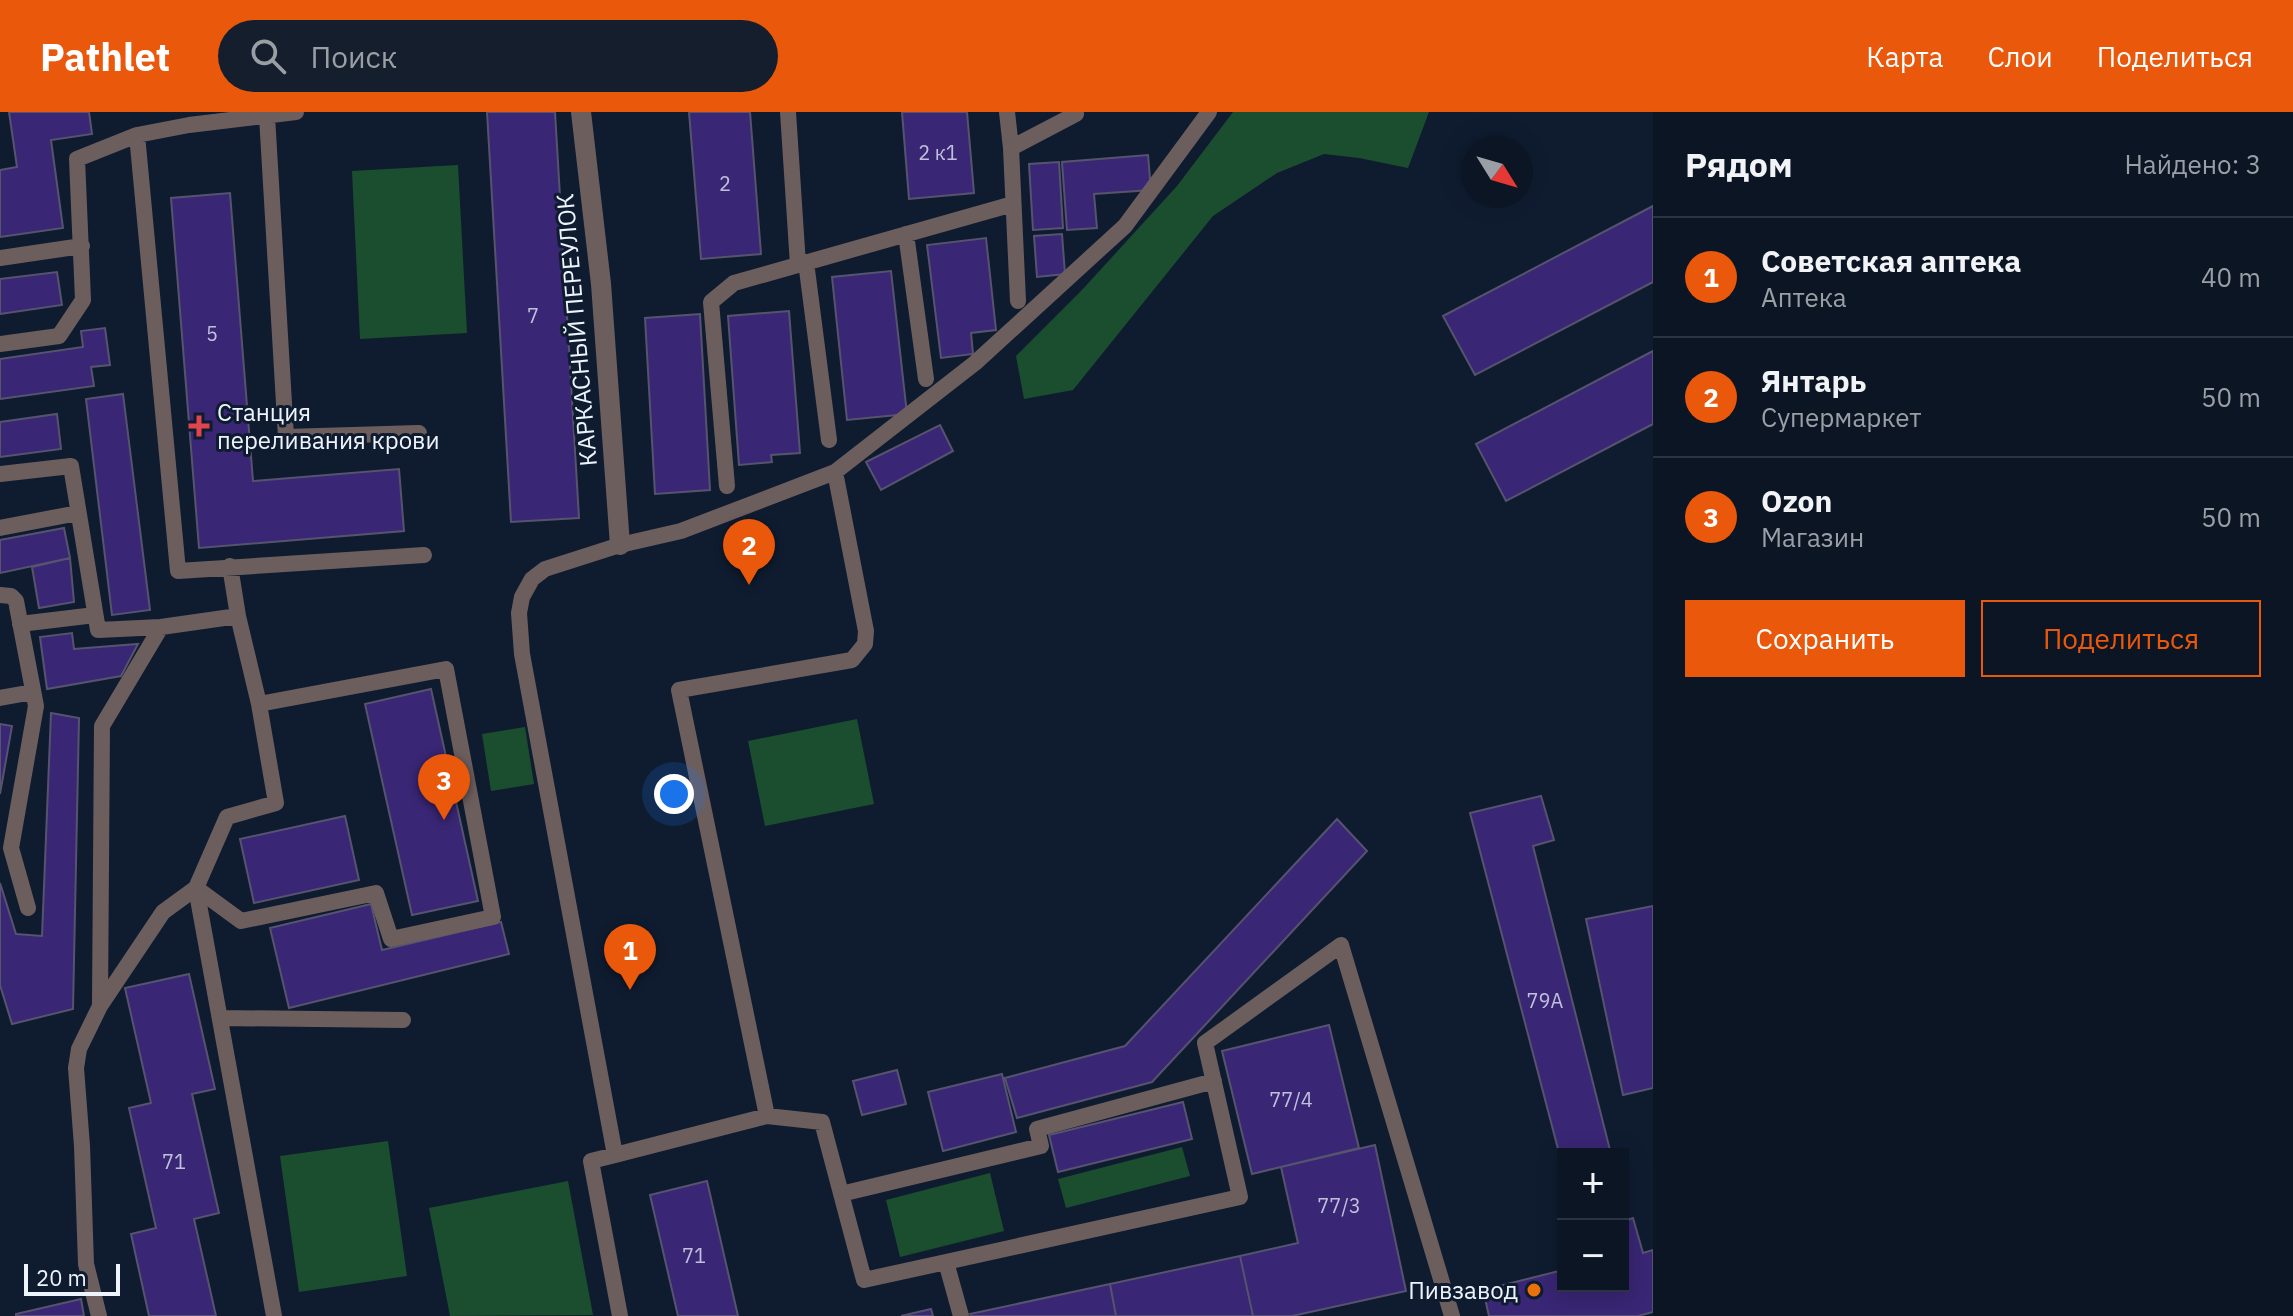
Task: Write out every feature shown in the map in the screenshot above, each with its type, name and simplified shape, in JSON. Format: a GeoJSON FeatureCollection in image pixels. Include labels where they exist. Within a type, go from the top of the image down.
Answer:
{"type":"FeatureCollection","features":[{"type":"Feature","properties":{"kind":"street","name":"КАРКАСНЫЙ ПЕРЕУЛОК"},"geometry":{"type":"LineString","coordinates":[[581,112],[601,284],[620,545]]}},
{"type":"Feature","properties":{"kind":"lane"},"geometry":{"type":"LineString","coordinates":[[0,344],[59,336],[83,300],[77,159],[188,119],[296,112]]}},
{"type":"Feature","properties":{"kind":"lane"},"geometry":{"type":"LineString","coordinates":[[788,112],[802,264],[829,440]]}},
{"type":"Feature","properties":{"kind":"lane"},"geometry":{"type":"LineString","coordinates":[[1007,112],[1018,301]]}},
{"type":"Feature","properties":{"kind":"lane"},"geometry":{"type":"LineString","coordinates":[[615,1155],[522,654],[519,613],[522,597],[532,579],[545,569],[620,545],[681,531],[835,472],[975,363],[1125,226],[1209,112]]}},
{"type":"Feature","properties":{"kind":"lane"},"geometry":{"type":"LineString","coordinates":[[1011,148],[1080,113]]}},
{"type":"Feature","properties":{"kind":"lane"},"geometry":{"type":"LineString","coordinates":[[267,116],[286,437],[419,433]]}},
{"type":"Feature","properties":{"kind":"lane"},"geometry":{"type":"LineString","coordinates":[[137,135],[178,571],[424,555]]}},
{"type":"Feature","properties":{"kind":"lane"},"geometry":{"type":"LineString","coordinates":[[727,486],[711,302],[734,283],[1013,204]]}},
{"type":"Feature","properties":{"kind":"lane"},"geometry":{"type":"LineString","coordinates":[[906,234],[926,379]]}},
{"type":"Feature","properties":{"kind":"lane"},"geometry":{"type":"LineString","coordinates":[[0,258],[82,246]]}},
{"type":"Feature","properties":{"kind":"lane"},"geometry":{"type":"LineString","coordinates":[[0,474],[71,466],[98,630],[161,627],[238,616]]}},
{"type":"Feature","properties":{"kind":"lane"},"geometry":{"type":"LineString","coordinates":[[767,1116],[679,690],[852,660],[865,644],[866,631],[835,472]]}},
{"type":"Feature","properties":{"kind":"lane"},"geometry":{"type":"LineString","coordinates":[[0,528],[78,513]]}},
{"type":"Feature","properties":{"kind":"lane"},"geometry":{"type":"LineString","coordinates":[[99,1316],[86,1264],[76,1068],[79,1049],[100,1006],[163,912],[196,888],[227,817],[276,803],[230,566]]}},
{"type":"Feature","properties":{"kind":"lane"},"geometry":{"type":"LineString","coordinates":[[0,595],[11,596],[16,601],[36,706],[11,848],[28,908]]}},
{"type":"Feature","properties":{"kind":"lane"},"geometry":{"type":"LineString","coordinates":[[20,624],[95,615]]}},
{"type":"Feature","properties":{"kind":"lane"},"geometry":{"type":"LineString","coordinates":[[100,1006],[102,726],[161,627]]}},
{"type":"Feature","properties":{"kind":"lane"},"geometry":{"type":"LineString","coordinates":[[196,888],[241,921],[376,893],[391,939],[493,917],[446,669],[259,704]]}},
{"type":"Feature","properties":{"kind":"lane"},"geometry":{"type":"LineString","coordinates":[[0,698],[33,692]]}},
{"type":"Feature","properties":{"kind":"lane"},"geometry":{"type":"LineString","coordinates":[[196,888],[274,1316]]}},
{"type":"Feature","properties":{"kind":"lane"},"geometry":{"type":"LineString","coordinates":[[620,1316],[591,1161],[767,1116],[822,1122],[864,1280],[1240,1197],[1205,1043],[1341,945],[1452,1316]]}},
{"type":"Feature","properties":{"kind":"lane"},"geometry":{"type":"LineString","coordinates":[[220,1018],[403,1020]]}},
{"type":"Feature","properties":{"kind":"lane"},"geometry":{"type":"LineString","coordinates":[[841,1194],[1041,1146],[1037,1129],[1214,1081]]}},
{"type":"Feature","properties":{"kind":"lane"},"geometry":{"type":"LineString","coordinates":[[946,1262],[961,1316]]}},
{"type":"Feature","properties":{"kind":"green space"},"geometry":{"type":"Polygon","coordinates":[[[1233,112],[1429,112],[1408,168],[1324,154],[1277,173],[1213,216],[1073,390],[1024,399],[1016,356],[1082,290],[1177,186],[1233,112]]]}},
{"type":"Feature","properties":{"kind":"green space"},"geometry":{"type":"Polygon","coordinates":[[[458,165],[467,333],[360,339],[352,171],[458,165]]]}},
{"type":"Feature","properties":{"kind":"green space"},"geometry":{"type":"Polygon","coordinates":[[[857,719],[874,804],[765,826],[748,741],[857,719]]]}},
{"type":"Feature","properties":{"kind":"green space"},"geometry":{"type":"Polygon","coordinates":[[[525,727],[534,784],[491,791],[482,734],[525,727]]]}},
{"type":"Feature","properties":{"kind":"green space"},"geometry":{"type":"Polygon","coordinates":[[[388,1141],[407,1276],[299,1292],[280,1156],[388,1141]]]}},
{"type":"Feature","properties":{"kind":"green space"},"geometry":{"type":"Polygon","coordinates":[[[1182,1147],[1190,1176],[1066,1208],[1058,1179],[1182,1147]]]}},
{"type":"Feature","properties":{"kind":"green space"},"geometry":{"type":"Polygon","coordinates":[[[990,1173],[1004,1231],[900,1257],[886,1200],[990,1173]]]}},
{"type":"Feature","properties":{"kind":"green space"},"geometry":{"type":"Polygon","coordinates":[[[568,1181],[593,1315],[450,1316],[429,1208],[568,1181]]]}},
{"type":"Feature","properties":{"kind":"building"},"geometry":{"type":"Polygon","coordinates":[[[9,112],[89,112],[92,134],[51,140],[63,228],[0,237],[0,170],[17,167],[9,112]]]}},
{"type":"Feature","properties":{"kind":"building"},"geometry":{"type":"Polygon","coordinates":[[[487,112],[555,112],[579,518],[511,522],[487,112]]]}},
{"type":"Feature","properties":{"kind":"building"},"geometry":{"type":"Polygon","coordinates":[[[689,112],[750,112],[761,254],[701,259],[689,112]]]}},
{"type":"Feature","properties":{"kind":"building"},"geometry":{"type":"Polygon","coordinates":[[[902,112],[967,112],[974,193],[909,199],[902,112]]]}},
{"type":"Feature","properties":{"kind":"building"},"geometry":{"type":"Polygon","coordinates":[[[1148,155],[1151,190],[1094,194],[1097,228],[1067,230],[1062,162],[1148,155]]]}},
{"type":"Feature","properties":{"kind":"building"},"geometry":{"type":"Polygon","coordinates":[[[1059,162],[1063,228],[1033,230],[1029,164],[1059,162]]]}},
{"type":"Feature","properties":{"kind":"building"},"geometry":{"type":"Polygon","coordinates":[[[230,193],[253,481],[399,469],[404,531],[199,548],[171,198],[230,193]]]}},
{"type":"Feature","properties":{"kind":"building"},"geometry":{"type":"Polygon","coordinates":[[[1653,206],[1653,282],[1475,375],[1443,316],[1653,206]]]}},
{"type":"Feature","properties":{"kind":"building"},"geometry":{"type":"Polygon","coordinates":[[[1062,234],[1065,274],[1037,277],[1034,236],[1062,234]]]}},
{"type":"Feature","properties":{"kind":"building"},"geometry":{"type":"Polygon","coordinates":[[[986,238],[996,330],[971,333],[973,354],[941,358],[927,245],[986,238]]]}},
{"type":"Feature","properties":{"kind":"building"},"geometry":{"type":"Polygon","coordinates":[[[891,271],[907,414],[847,420],[832,277],[891,271]]]}},
{"type":"Feature","properties":{"kind":"building"},"geometry":{"type":"Polygon","coordinates":[[[57,272],[62,305],[0,314],[0,279],[57,272]]]}},
{"type":"Feature","properties":{"kind":"building"},"geometry":{"type":"Polygon","coordinates":[[[789,311],[800,453],[771,455],[772,462],[739,465],[728,316],[789,311]]]}},
{"type":"Feature","properties":{"kind":"building"},"geometry":{"type":"Polygon","coordinates":[[[700,314],[710,490],[655,494],[645,318],[700,314]]]}},
{"type":"Feature","properties":{"kind":"building"},"geometry":{"type":"Polygon","coordinates":[[[105,328],[110,365],[91,367],[94,386],[0,399],[0,359],[83,347],[81,331],[105,328]]]}},
{"type":"Feature","properties":{"kind":"building"},"geometry":{"type":"Polygon","coordinates":[[[1653,351],[1653,424],[1506,501],[1476,444],[1653,351]]]}},
{"type":"Feature","properties":{"kind":"building"},"geometry":{"type":"Polygon","coordinates":[[[123,394],[150,610],[112,615],[86,399],[123,394]]]}},
{"type":"Feature","properties":{"kind":"building"},"geometry":{"type":"Polygon","coordinates":[[[57,414],[61,449],[0,457],[0,422],[57,414]]]}},
{"type":"Feature","properties":{"kind":"building"},"geometry":{"type":"Polygon","coordinates":[[[940,425],[953,451],[881,490],[866,462],[940,425]]]}},
{"type":"Feature","properties":{"kind":"building"},"geometry":{"type":"Polygon","coordinates":[[[64,528],[70,558],[0,573],[0,540],[64,528]]]}},
{"type":"Feature","properties":{"kind":"building"},"geometry":{"type":"Polygon","coordinates":[[[70,558],[74,602],[39,608],[32,567],[70,558]]]}},
{"type":"Feature","properties":{"kind":"building"},"geometry":{"type":"Polygon","coordinates":[[[72,633],[74,649],[138,644],[121,676],[47,689],[40,637],[72,633]]]}},
{"type":"Feature","properties":{"kind":"building"},"geometry":{"type":"Polygon","coordinates":[[[431,689],[478,901],[412,915],[365,704],[431,689]]]}},
{"type":"Feature","properties":{"kind":"building"},"geometry":{"type":"Polygon","coordinates":[[[51,713],[79,718],[73,1009],[12,1024],[0,985],[0,883],[16,934],[42,936],[51,713]]]}},
{"type":"Feature","properties":{"kind":"building"},"geometry":{"type":"Polygon","coordinates":[[[0,724],[12,726],[0,794],[0,724]]]}},
{"type":"Feature","properties":{"kind":"building"},"geometry":{"type":"Polygon","coordinates":[[[1541,796],[1554,840],[1533,846],[1609,1148],[1558,1148],[1470,813],[1541,796]]]}},
{"type":"Feature","properties":{"kind":"building"},"geometry":{"type":"Polygon","coordinates":[[[345,816],[359,880],[254,903],[240,839],[345,816]]]}},
{"type":"Feature","properties":{"kind":"building"},"geometry":{"type":"Polygon","coordinates":[[[1337,819],[1367,851],[1152,1082],[1017,1118],[1005,1078],[1125,1046],[1337,819]]]}},
{"type":"Feature","properties":{"kind":"building"},"geometry":{"type":"Polygon","coordinates":[[[371,904],[382,950],[501,922],[509,954],[289,1008],[270,928],[371,904]]]}},
{"type":"Feature","properties":{"kind":"building"},"geometry":{"type":"Polygon","coordinates":[[[1653,906],[1653,1088],[1623,1095],[1586,919],[1653,906]]]}},
{"type":"Feature","properties":{"kind":"building"},"geometry":{"type":"Polygon","coordinates":[[[189,974],[215,1089],[192,1094],[219,1213],[194,1219],[216,1316],[149,1316],[131,1234],[156,1228],[129,1108],[151,1103],[125,988],[189,974]]]}},
{"type":"Feature","properties":{"kind":"building"},"geometry":{"type":"Polygon","coordinates":[[[1329,1025],[1359,1148],[1252,1174],[1222,1051],[1329,1025]]]}},
{"type":"Feature","properties":{"kind":"building"},"geometry":{"type":"Polygon","coordinates":[[[897,1070],[906,1104],[862,1115],[853,1081],[897,1070]]]}},
{"type":"Feature","properties":{"kind":"building"},"geometry":{"type":"Polygon","coordinates":[[[1002,1074],[1016,1132],[943,1151],[928,1092],[1002,1074]]]}},
{"type":"Feature","properties":{"kind":"building"},"geometry":{"type":"Polygon","coordinates":[[[1183,1102],[1192,1139],[1058,1172],[1049,1135],[1183,1102]]]}},
{"type":"Feature","properties":{"kind":"building"},"geometry":{"type":"Polygon","coordinates":[[[1375,1145],[1406,1291],[1292,1316],[1253,1316],[1240,1256],[1298,1243],[1281,1167],[1375,1145]]]}},
{"type":"Feature","properties":{"kind":"building"},"geometry":{"type":"Polygon","coordinates":[[[707,1181],[738,1316],[678,1316],[650,1195],[707,1181]]]}},
{"type":"Feature","properties":{"kind":"building"},"geometry":{"type":"Polygon","coordinates":[[[1633,1218],[1643,1253],[1653,1250],[1653,1312],[1638,1316],[1489,1316],[1483,1290],[1557,1272],[1557,1292],[1629,1292],[1629,1219],[1633,1218]]]}},
{"type":"Feature","properties":{"kind":"building"},"geometry":{"type":"Polygon","coordinates":[[[1240,1256],[1253,1316],[1116,1316],[1110,1284],[1240,1256]]]}},
{"type":"Feature","properties":{"kind":"building"},"geometry":{"type":"Polygon","coordinates":[[[1110,1284],[1116,1316],[970,1314],[1110,1284]]]}},
{"type":"Feature","properties":{"kind":"building"},"geometry":{"type":"Polygon","coordinates":[[[81,1299],[84,1316],[16,1316],[16,1314],[81,1299]]]}},
{"type":"Feature","properties":{"kind":"building"},"geometry":{"type":"Polygon","coordinates":[[[931,1309],[933,1316],[901,1316],[931,1309]]]}},
{"type":"Feature","properties":{"kind":"place","name":"Станция переливания крови"},"geometry":{"type":"Point","coordinates":[199,426]}},
{"type":"Feature","properties":{"kind":"place","name":"Янтарь"},"geometry":{"type":"Point","coordinates":[749,585]}},
{"type":"Feature","properties":{"kind":"place","name":"Ozon"},"geometry":{"type":"Point","coordinates":[444,820]}},
{"type":"Feature","properties":{"kind":"place","name":"Советская аптека"},"geometry":{"type":"Point","coordinates":[630,990]}},
{"type":"Feature","properties":{"kind":"place","name":"Пивзавод"},"geometry":{"type":"Point","coordinates":[1534,1290]}}]}
